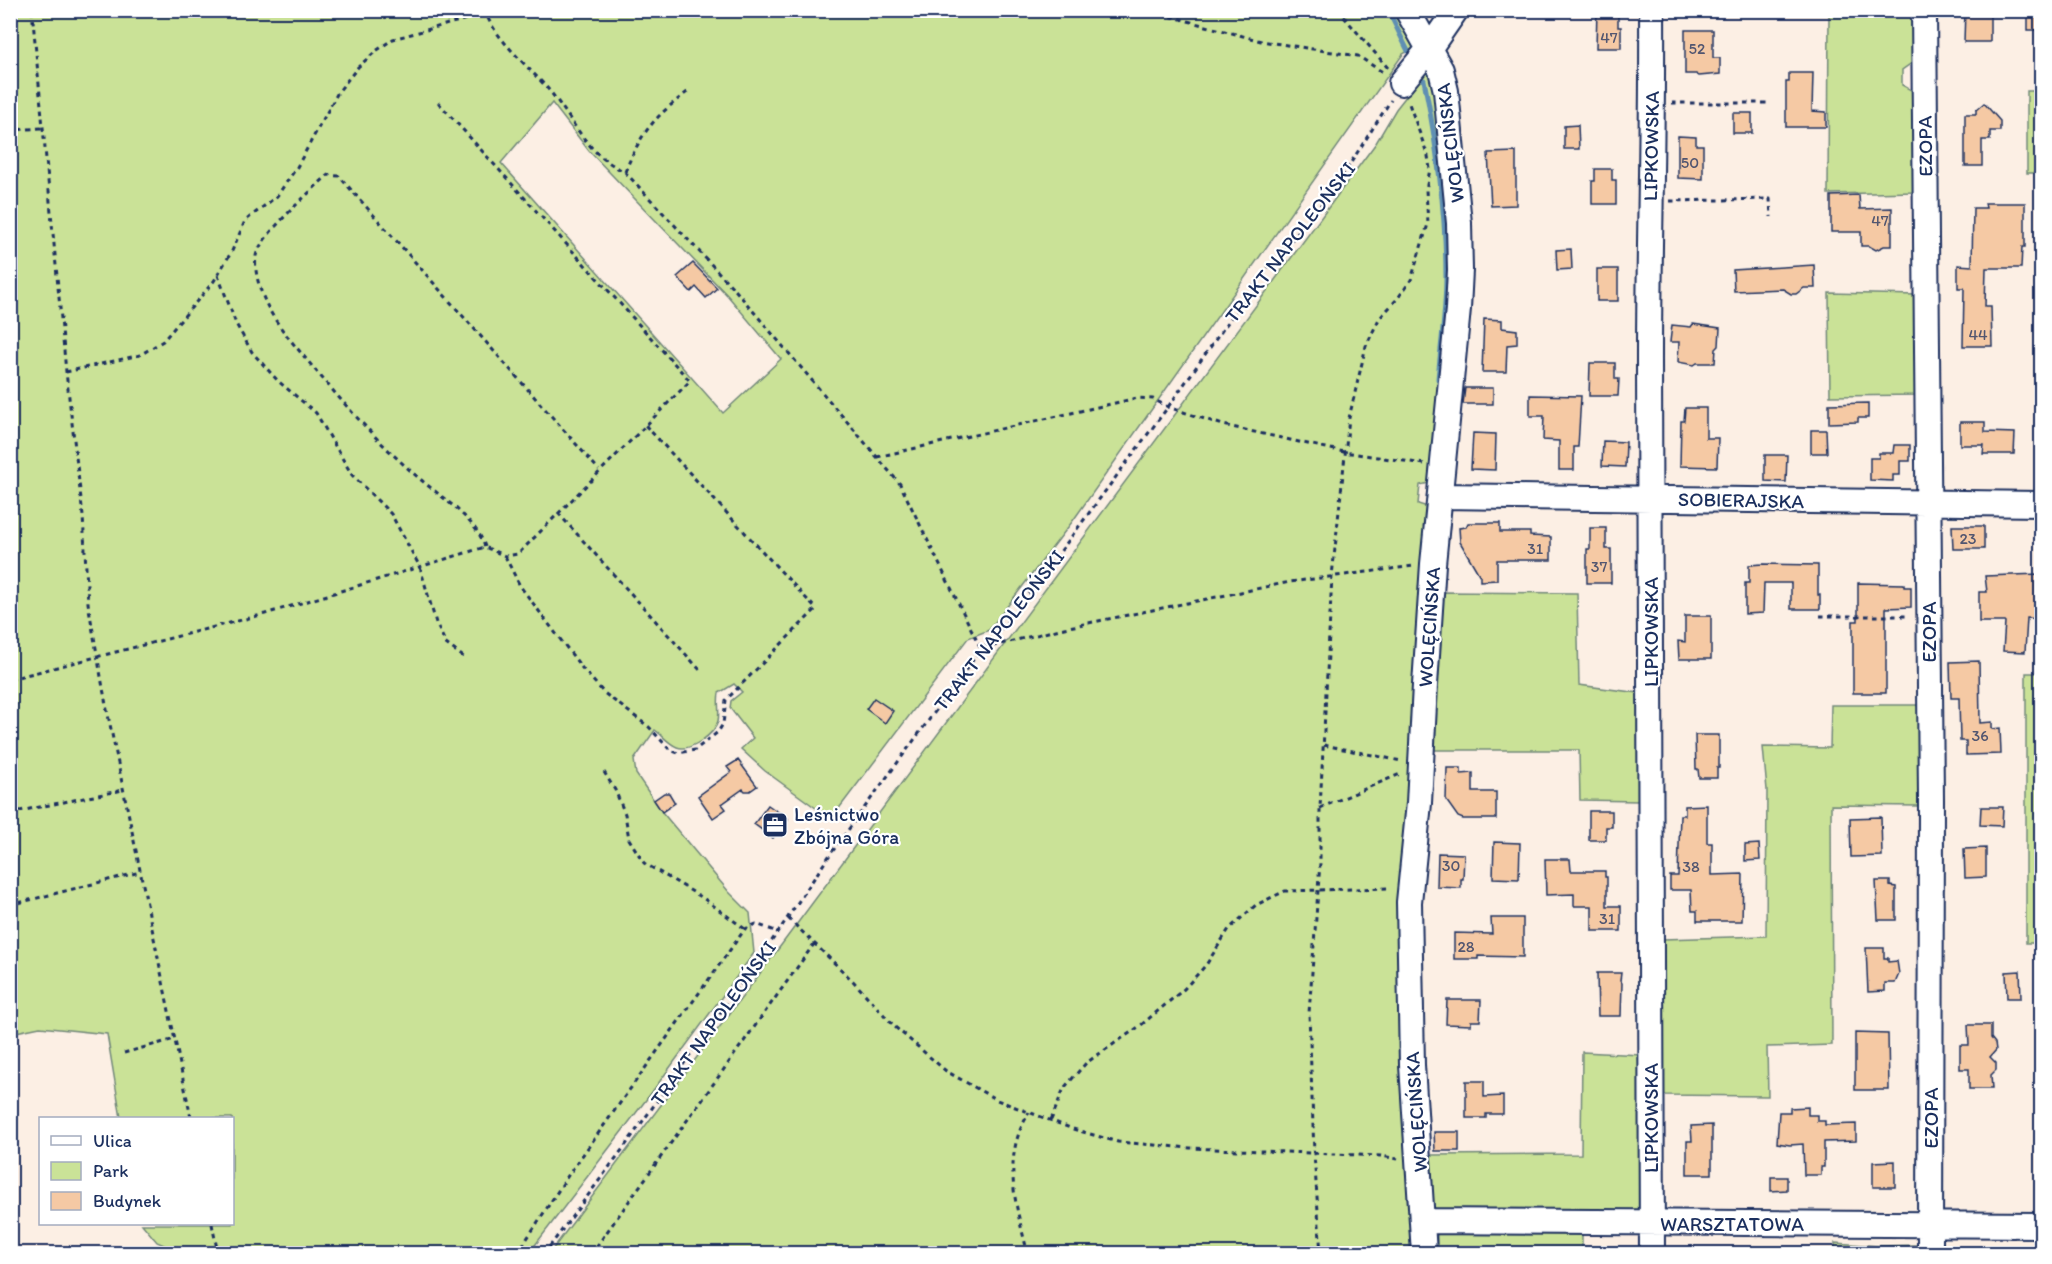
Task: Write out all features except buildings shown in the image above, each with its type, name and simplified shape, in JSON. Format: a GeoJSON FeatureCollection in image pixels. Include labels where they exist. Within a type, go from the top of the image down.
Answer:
{"type":"FeatureCollection","features":[{"type":"Feature","properties":{"kind":"street","name":"WOLĘCIŃSKA"},"geometry":{"type":"LineString","coordinates":[[1407,10],[1441,70],[1446,91],[1459,234],[1458,309],[1433,564],[1419,803],[1410,887],[1410,1007],[1424,1254]]}},
{"type":"Feature","properties":{"kind":"street"},"geometry":{"type":"LineString","coordinates":[[1401,83],[1429,49],[1456,10]]}},
{"type":"Feature","properties":{"kind":"street","name":"LIPKOWSKA"},"geometry":{"type":"LineString","coordinates":[[1652,10],[1653,103],[1648,361],[1652,1254]]}},
{"type":"Feature","properties":{"kind":"street","name":"EZOPA"},"geometry":{"type":"LineString","coordinates":[[1924,10],[1929,502],[1930,1254]]}},
{"type":"Feature","properties":{"kind":"street","name":"SOBIERAJSKA"},"geometry":{"type":"LineString","coordinates":[[1440,496],[2042,504]]}},
{"type":"Feature","properties":{"kind":"street","name":"WARSZTATOWA"},"geometry":{"type":"LineString","coordinates":[[1423,1221],[2042,1225]]}},
{"type":"Feature","properties":{"kind":"path"},"geometry":{"type":"LineString","coordinates":[[32,10],[66,372],[83,516],[84,571],[88,603],[123,790],[191,1117]]}},
{"type":"Feature","properties":{"kind":"path"},"geometry":{"type":"LineString","coordinates":[[1135,10],[1177,18],[1261,41],[1358,56],[1401,83]]}},
{"type":"Feature","properties":{"kind":"path"},"geometry":{"type":"LineString","coordinates":[[1321,1254],[1314,1154],[1309,1013],[1318,889],[1332,576],[1344,452],[1353,392],[1366,346],[1379,319],[1411,280],[1428,224],[1426,190],[1430,169],[1428,156],[1401,83],[1338,10]]}},
{"type":"Feature","properties":{"kind":"path"},"geometry":{"type":"LineString","coordinates":[[66,372],[140,356],[164,341],[218,275],[245,221],[277,196],[297,167],[338,92],[358,67],[376,51],[393,39],[485,12],[494,29],[550,90],[574,126],[592,147],[615,167],[625,172],[736,291],[900,484],[981,649],[1075,626],[1290,582],[1433,564]]}},
{"type":"Feature","properties":{"kind":"path","name":"TRAKT NAPOLEOŃSKI"},"geometry":{"type":"LineString","coordinates":[[544,1254],[625,1146],[788,918],[829,856],[981,649],[1010,619],[1168,407],[1259,278],[1332,192],[1401,83]]}},
{"type":"Feature","properties":{"kind":"path"},"geometry":{"type":"LineString","coordinates":[[625,172],[635,146],[652,122],[690,90]]}},
{"type":"Feature","properties":{"kind":"path"},"geometry":{"type":"LineString","coordinates":[[10,679],[265,614],[485,547],[505,555],[518,554],[690,381],[436,100]]}},
{"type":"Feature","properties":{"kind":"path"},"geometry":{"type":"LineString","coordinates":[[1653,103],[1768,103]]}},
{"type":"Feature","properties":{"kind":"path"},"geometry":{"type":"LineString","coordinates":[[10,130],[43,128]]}},
{"type":"Feature","properties":{"kind":"path"},"geometry":{"type":"LineString","coordinates":[[485,547],[477,529],[400,461],[340,400],[288,337],[265,302],[257,273],[256,256],[261,243],[328,175],[339,176],[600,470]]}},
{"type":"Feature","properties":{"kind":"path"},"geometry":{"type":"LineString","coordinates":[[1650,201],[1770,199],[1770,217]]}},
{"type":"Feature","properties":{"kind":"path"},"geometry":{"type":"LineString","coordinates":[[218,275],[236,324],[252,352],[278,381],[316,413],[352,475],[391,514],[420,567],[436,623],[446,644],[465,658]]}},
{"type":"Feature","properties":{"kind":"path"},"geometry":{"type":"LineString","coordinates":[[877,457],[1137,398],[1153,399],[1168,407],[1223,425],[1344,452],[1442,467]]}},
{"type":"Feature","properties":{"kind":"path"},"geometry":{"type":"LineString","coordinates":[[505,555],[520,586],[582,668],[604,693],[649,727],[670,750],[678,753],[695,750],[718,732],[723,724],[726,700],[816,609],[645,425]]}},
{"type":"Feature","properties":{"kind":"path"},"geometry":{"type":"LineString","coordinates":[[558,513],[700,670]]}},
{"type":"Feature","properties":{"kind":"path"},"geometry":{"type":"LineString","coordinates":[[1820,616],[1929,615]]}},
{"type":"Feature","properties":{"kind":"path"},"geometry":{"type":"LineString","coordinates":[[1323,745],[1420,765]]}},
{"type":"Feature","properties":{"kind":"path"},"geometry":{"type":"LineString","coordinates":[[1320,808],[1420,765]]}},
{"type":"Feature","properties":{"kind":"path"},"geometry":{"type":"LineString","coordinates":[[604,772],[625,814],[629,839],[644,863],[703,898],[745,929]]}},
{"type":"Feature","properties":{"kind":"path"},"geometry":{"type":"LineString","coordinates":[[10,813],[123,790]]}},
{"type":"Feature","properties":{"kind":"path"},"geometry":{"type":"LineString","coordinates":[[10,905],[140,872]]}},
{"type":"Feature","properties":{"kind":"path"},"geometry":{"type":"LineString","coordinates":[[1051,1120],[1064,1088],[1086,1063],[1140,1026],[1184,988],[1206,965],[1229,929],[1256,905],[1285,891],[1410,887]]}},
{"type":"Feature","properties":{"kind":"path"},"geometry":{"type":"LineString","coordinates":[[788,918],[854,982],[895,1027],[946,1071],[997,1100],[1118,1142],[1381,1156],[1419,1162]]}},
{"type":"Feature","properties":{"kind":"path"},"geometry":{"type":"LineString","coordinates":[[517,1254],[569,1174],[745,929],[756,924],[778,932]]}},
{"type":"Feature","properties":{"kind":"path"},"geometry":{"type":"LineString","coordinates":[[591,1254],[814,944]]}},
{"type":"Feature","properties":{"kind":"path"},"geometry":{"type":"LineString","coordinates":[[124,1053],[175,1038]]}},
{"type":"Feature","properties":{"kind":"path"},"geometry":{"type":"LineString","coordinates":[[1028,1254],[1017,1210],[1012,1168],[1018,1134],[1029,1112]]}},
{"type":"Feature","properties":{"kind":"path"},"geometry":{"type":"LineString","coordinates":[[212,1225],[218,1254]]}},
{"type":"Feature","properties":{"kind":"green space"},"geometry":{"type":"Polygon","coordinates":[[[1403,10],[1419,45],[1403,54],[1072,522],[989,630],[968,638],[831,819],[765,771],[741,749],[753,738],[730,708],[731,701],[742,692],[734,684],[719,693],[718,721],[712,731],[701,741],[688,747],[677,747],[655,730],[634,760],[636,774],[662,812],[729,892],[750,913],[754,953],[529,1253],[184,1254],[157,1242],[143,1225],[234,1225],[234,1117],[121,1117],[107,1034],[40,1027],[11,1033],[10,11],[1403,10]],[[552,103],[501,163],[723,413],[781,359],[728,296],[589,151],[552,103]]]}},
{"type":"Feature","properties":{"kind":"green space"},"geometry":{"type":"Polygon","coordinates":[[[1829,11],[1913,11],[1913,62],[1902,70],[1902,85],[1913,91],[1914,192],[1828,194],[1829,11]]]}},
{"type":"Feature","properties":{"kind":"green space"},"geometry":{"type":"Polygon","coordinates":[[[1430,66],[1441,90],[1455,270],[1434,482],[1420,485],[1418,504],[1431,508],[1419,676],[1414,1253],[549,1254],[1283,269],[1376,143],[1396,109],[1430,66]]]}},
{"type":"Feature","properties":{"kind":"green space"},"geometry":{"type":"Polygon","coordinates":[[[2027,91],[2041,91],[2041,173],[2027,173],[2027,91]]]}},
{"type":"Feature","properties":{"kind":"green space"},"geometry":{"type":"Polygon","coordinates":[[[1829,293],[1917,295],[1919,395],[1830,396],[1829,293]]]}},
{"type":"Feature","properties":{"kind":"green space"},"geometry":{"type":"Polygon","coordinates":[[[1439,592],[1577,593],[1579,685],[1639,693],[1639,801],[1580,800],[1579,750],[1429,750],[1439,592]]]}},
{"type":"Feature","properties":{"kind":"green space"},"geometry":{"type":"Polygon","coordinates":[[[2026,673],[2041,673],[2041,943],[2026,943],[2026,673]]]}},
{"type":"Feature","properties":{"kind":"green space"},"geometry":{"type":"Polygon","coordinates":[[[1831,705],[1921,705],[1919,806],[1831,805],[1832,1045],[1767,1047],[1768,1096],[1663,1095],[1663,939],[1766,936],[1767,790],[1763,747],[1830,748],[1831,705]]]}},
{"type":"Feature","properties":{"kind":"green space"},"geometry":{"type":"Polygon","coordinates":[[[1582,1052],[1641,1055],[1640,1214],[1431,1211],[1429,1155],[1581,1154],[1582,1052]]]}},
{"type":"Feature","properties":{"kind":"green space"},"geometry":{"type":"Polygon","coordinates":[[[1582,1231],[1582,1253],[1437,1253],[1437,1234],[1582,1231]]]}},
{"type":"Feature","properties":{"kind":"green space"},"geometry":{"type":"Polygon","coordinates":[[[1835,1243],[1879,1246],[1921,1245],[1921,1253],[1835,1254],[1835,1243]]]}},
{"type":"Feature","properties":{"kind":"waterway"},"geometry":{"type":"LineString","coordinates":[[1388,10],[1408,51]]}},
{"type":"Feature","properties":{"kind":"waterway"},"geometry":{"type":"LineString","coordinates":[[1424,80],[1440,178],[1446,252],[1445,302],[1438,379]]}},
{"type":"Feature","properties":{"kind":"place","name":"Leśnictwo Zbójna Góra"},"geometry":{"type":"Point","coordinates":[775,825]}}]}
